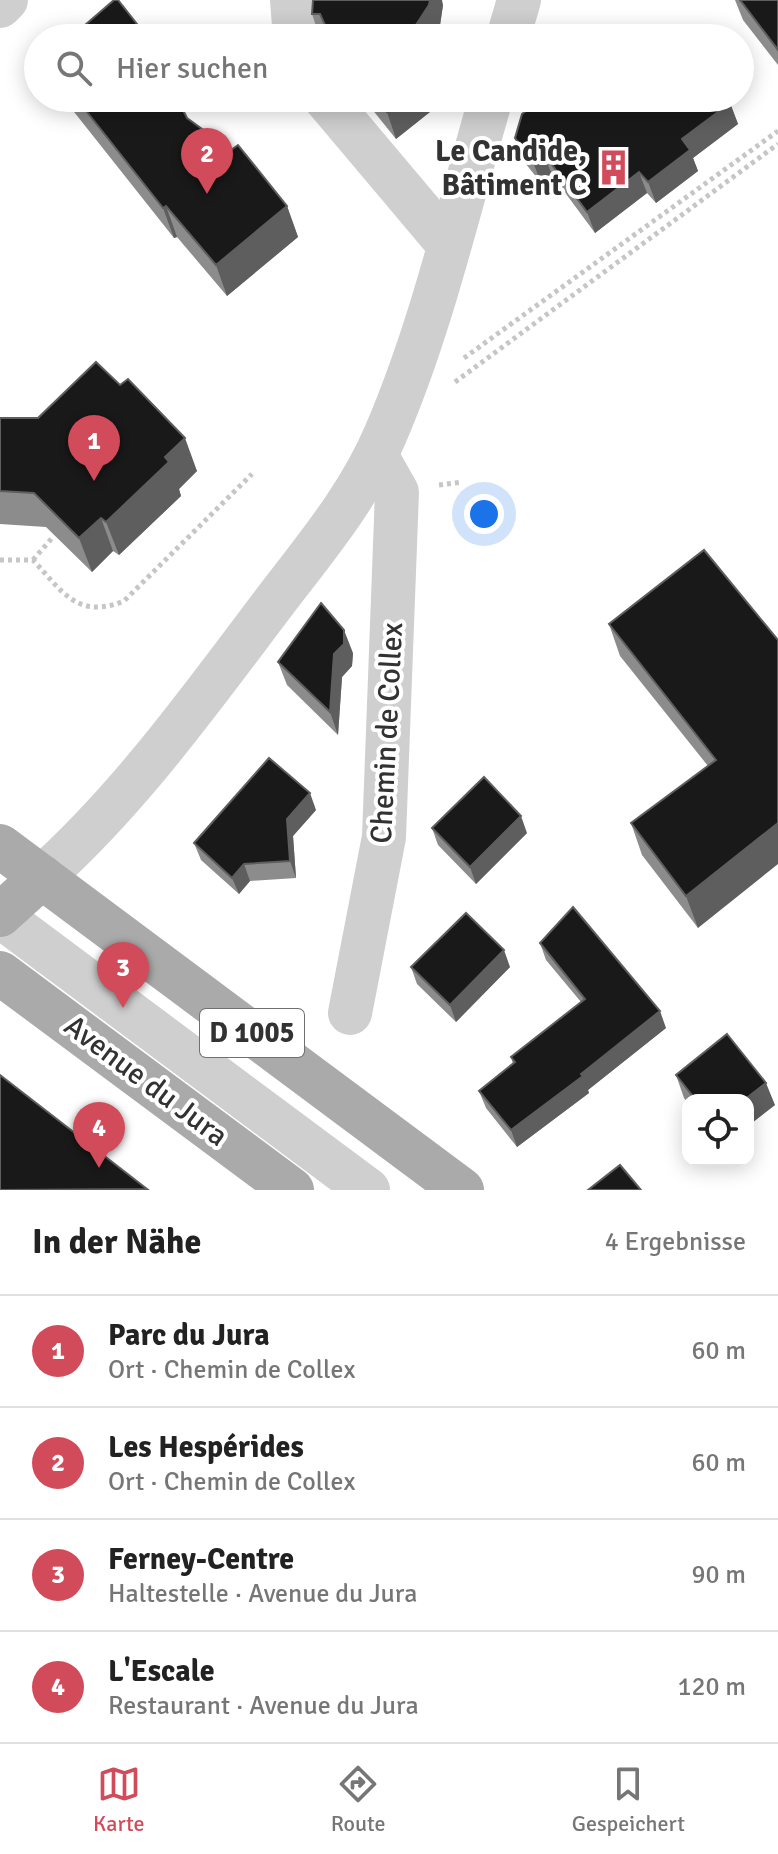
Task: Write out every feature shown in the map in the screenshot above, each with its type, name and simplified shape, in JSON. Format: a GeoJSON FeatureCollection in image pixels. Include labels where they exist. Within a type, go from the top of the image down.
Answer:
{"type":"FeatureCollection","features":[{"type":"Feature","properties":{"kind":"main road","name":"D 1005"},"geometry":{"type":"LineString","coordinates":[[0,846],[462,1190]]}},
{"type":"Feature","properties":{"kind":"main road"},"geometry":{"type":"LineString","coordinates":[[0,916],[42,877]]}},
{"type":"Feature","properties":{"kind":"main road","name":"Avenue du Jura"},"geometry":{"type":"LineString","coordinates":[[0,973],[292,1190]]}},
{"type":"Feature","properties":{"kind":"street"},"geometry":{"type":"LineString","coordinates":[[0,6],[6,0]]}},
{"type":"Feature","properties":{"kind":"street"},"geometry":{"type":"LineString","coordinates":[[292,0],[294,24]]}},
{"type":"Feature","properties":{"kind":"street"},"geometry":{"type":"LineString","coordinates":[[512,24],[519,0]]}},
{"type":"Feature","properties":{"kind":"street"},"geometry":{"type":"LineString","coordinates":[[337,112],[448,244]]}},
{"type":"Feature","properties":{"kind":"street"},"geometry":{"type":"LineString","coordinates":[[42,877],[86,837],[204,696],[316,547],[376,455],[426,328],[487,112]]}},
{"type":"Feature","properties":{"kind":"street","name":"Chemin de Collex"},"geometry":{"type":"LineString","coordinates":[[350,1013],[384,837],[397,492],[376,455]]}},
{"type":"Feature","properties":{"kind":"street"},"geometry":{"type":"LineString","coordinates":[[0,916],[368,1190]]}},
{"type":"Feature","properties":{"kind":"path"},"geometry":{"type":"LineString","coordinates":[[453,369],[474,349],[778,131]]}},
{"type":"Feature","properties":{"kind":"path"},"geometry":{"type":"LineString","coordinates":[[445,389],[778,144]]}},
{"type":"Feature","properties":{"kind":"path"},"geometry":{"type":"LineString","coordinates":[[0,560],[33,560],[72,601],[87,607],[116,605],[124,601],[252,474]]}},
{"type":"Feature","properties":{"kind":"path"},"geometry":{"type":"LineString","coordinates":[[33,560],[52,538]]}},
{"type":"Feature","properties":{"kind":"building"},"geometry":{"type":"Polygon","coordinates":[[[114,0],[118,0],[137,24],[86,24],[114,0]]]}},
{"type":"Feature","properties":{"kind":"building"},"geometry":{"type":"Polygon","coordinates":[[[313,0],[430,0],[417,24],[325,24],[320,14],[312,14],[313,0]]]}},
{"type":"Feature","properties":{"kind":"building"},"geometry":{"type":"Polygon","coordinates":[[[740,0],[778,0],[778,50],[740,0]]]}},
{"type":"Feature","properties":{"kind":"building"},"geometry":{"type":"Polygon","coordinates":[[[87,112],[184,112],[187,118],[231,150],[238,145],[287,206],[216,265],[166,206],[163,208],[87,112]]]}},
{"type":"Feature","properties":{"kind":"building","name":"Le Candide, Bâtiment C"},"geometry":{"type":"Polygon","coordinates":[[[718,112],[682,139],[690,150],[648,182],[639,172],[587,212],[544,154],[533,162],[515,138],[522,114],[718,112]]]}},
{"type":"Feature","properties":{"kind":"building"},"geometry":{"type":"Polygon","coordinates":[[[96,362],[120,385],[128,379],[185,438],[165,457],[169,462],[106,522],[101,518],[79,538],[34,493],[0,491],[0,418],[38,418],[96,362]]]}},
{"type":"Feature","properties":{"kind":"building"},"geometry":{"type":"Polygon","coordinates":[[[704,550],[778,640],[778,823],[686,896],[631,823],[716,760],[609,624],[704,550]]]}},
{"type":"Feature","properties":{"kind":"building"},"geometry":{"type":"Polygon","coordinates":[[[321,603],[344,630],[344,644],[334,654],[330,712],[278,662],[321,603]]]}},
{"type":"Feature","properties":{"kind":"building"},"geometry":{"type":"Polygon","coordinates":[[[269,758],[310,793],[287,819],[290,861],[244,864],[232,878],[194,843],[269,758]]]}},
{"type":"Feature","properties":{"kind":"building"},"geometry":{"type":"Polygon","coordinates":[[[484,777],[521,816],[470,867],[432,828],[484,777]]]}},
{"type":"Feature","properties":{"kind":"building"},"geometry":{"type":"Polygon","coordinates":[[[573,907],[660,1011],[581,1074],[583,1076],[511,1130],[479,1091],[515,1062],[511,1057],[585,999],[540,943],[573,907]]]}},
{"type":"Feature","properties":{"kind":"building"},"geometry":{"type":"Polygon","coordinates":[[[466,913],[504,950],[450,1005],[411,967],[466,913]]]}},
{"type":"Feature","properties":{"kind":"building"},"geometry":{"type":"Polygon","coordinates":[[[727,1034],[766,1083],[752,1094],[691,1094],[676,1075],[727,1034]]]}},
{"type":"Feature","properties":{"kind":"building"},"geometry":{"type":"Polygon","coordinates":[[[0,1075],[147,1189],[0,1190],[0,1075]]]}},
{"type":"Feature","properties":{"kind":"building"},"geometry":{"type":"Polygon","coordinates":[[[620,1165],[641,1190],[588,1190],[620,1165]]]}},
{"type":"Feature","properties":{"kind":"place","name":"Le Candide, Bâtiment C"},"geometry":{"type":"Point","coordinates":[613,168]}},
{"type":"Feature","properties":{"kind":"place","name":"Les Hespérides"},"geometry":{"type":"Point","coordinates":[207,194]}},
{"type":"Feature","properties":{"kind":"place","name":"Parc du Jura"},"geometry":{"type":"Point","coordinates":[94,481]}},
{"type":"Feature","properties":{"kind":"place","name":"Ferney-Centre"},"geometry":{"type":"Point","coordinates":[123,1008]}},
{"type":"Feature","properties":{"kind":"place","name":"L'Escale"},"geometry":{"type":"Point","coordinates":[99,1168]}}]}
